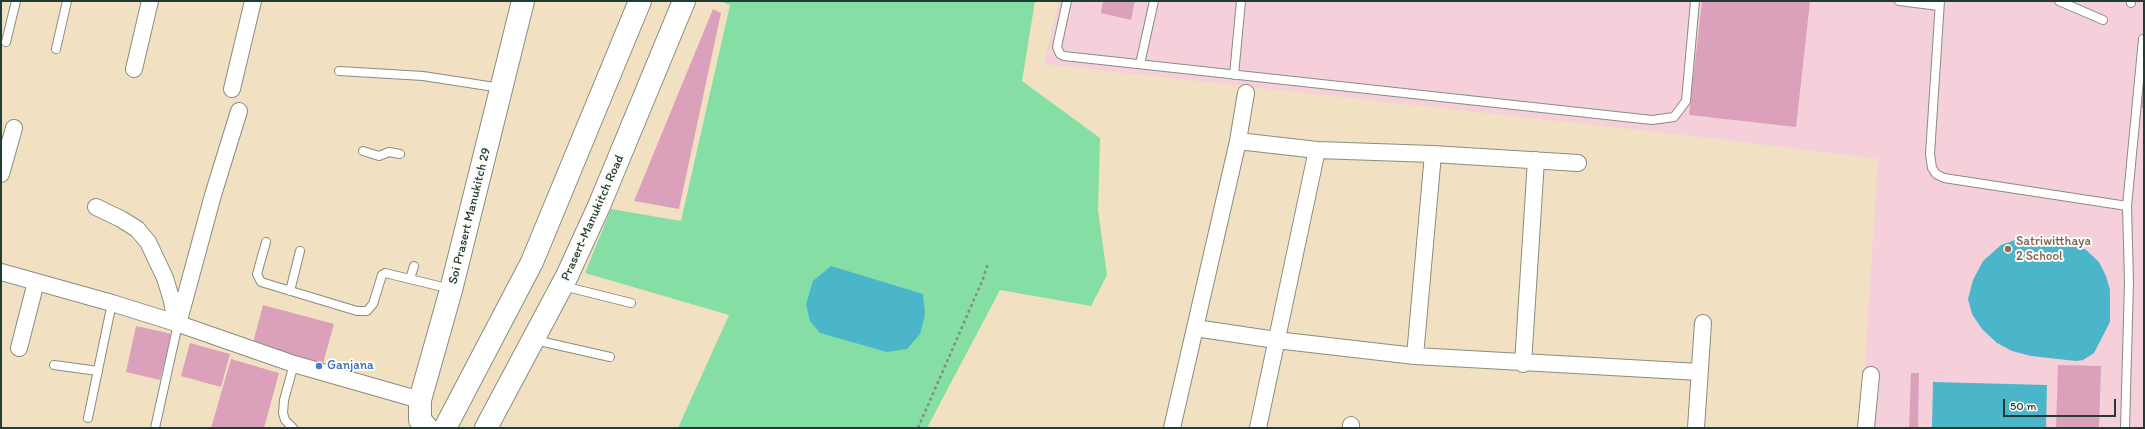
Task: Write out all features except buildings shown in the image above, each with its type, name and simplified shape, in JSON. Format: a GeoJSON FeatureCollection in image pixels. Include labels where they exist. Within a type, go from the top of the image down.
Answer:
{"type":"FeatureCollection","features":[{"type":"Feature","properties":{"kind":"main road","name":"Soi Prasert Manukitch 29"},"geometry":{"type":"LineString","coordinates":[[420,419],[523,1]]}},
{"type":"Feature","properties":{"kind":"main road"},"geometry":{"type":"LineString","coordinates":[[445,428],[532,262],[640,1]]}},
{"type":"Feature","properties":{"kind":"main road","name":"Prasert-Manukitch Road"},"geometry":{"type":"LineString","coordinates":[[486,428],[562,285],[611,179],[684,1]]}},
{"type":"Feature","properties":{"kind":"street"},"geometry":{"type":"LineString","coordinates":[[134,69],[150,1]]}},
{"type":"Feature","properties":{"kind":"street"},"geometry":{"type":"LineString","coordinates":[[232,89],[253,1]]}},
{"type":"Feature","properties":{"kind":"street"},"geometry":{"type":"LineString","coordinates":[[1172,428],[1238,141],[1246,93]]}},
{"type":"Feature","properties":{"kind":"street"},"geometry":{"type":"LineString","coordinates":[[177,323],[213,195],[239,111]]}},
{"type":"Feature","properties":{"kind":"street"},"geometry":{"type":"LineString","coordinates":[[1,174],[14,128]]}},
{"type":"Feature","properties":{"kind":"street"},"geometry":{"type":"LineString","coordinates":[[1238,141],[1317,150],[1433,154],[1578,163]]}},
{"type":"Feature","properties":{"kind":"street"},"geometry":{"type":"LineString","coordinates":[[1258,428],[1317,150]]}},
{"type":"Feature","properties":{"kind":"street"},"geometry":{"type":"LineString","coordinates":[[1415,356],[1433,154]]}},
{"type":"Feature","properties":{"kind":"street"},"geometry":{"type":"LineString","coordinates":[[1523,364],[1536,160]]}},
{"type":"Feature","properties":{"kind":"street"},"geometry":{"type":"LineString","coordinates":[[96,207],[121,219],[137,229],[148,242],[165,278],[177,323]]}},
{"type":"Feature","properties":{"kind":"street"},"geometry":{"type":"LineString","coordinates":[[1,272],[177,323],[294,364],[420,419]]}},
{"type":"Feature","properties":{"kind":"street"},"geometry":{"type":"LineString","coordinates":[[19,348],[36,282]]}},
{"type":"Feature","properties":{"kind":"street"},"geometry":{"type":"LineString","coordinates":[[1696,428],[1703,323]]}},
{"type":"Feature","properties":{"kind":"street"},"geometry":{"type":"LineString","coordinates":[[1195,328],[1276,340],[1415,356],[1523,364],[1700,372]]}},
{"type":"Feature","properties":{"kind":"street"},"geometry":{"type":"LineString","coordinates":[[1866,428],[1871,375]]}},
{"type":"Feature","properties":{"kind":"lane"},"geometry":{"type":"LineString","coordinates":[[6,42],[16,1]]}},
{"type":"Feature","properties":{"kind":"lane"},"geometry":{"type":"LineString","coordinates":[[56,49],[67,1]]}},
{"type":"Feature","properties":{"kind":"lane"},"geometry":{"type":"LineString","coordinates":[[1067,1],[1057,41],[1057,50],[1060,54],[1068,56],[1652,120],[1674,117],[1686,101],[1695,1]]}},
{"type":"Feature","properties":{"kind":"lane"},"geometry":{"type":"LineString","coordinates":[[1140,64],[1154,1]]}},
{"type":"Feature","properties":{"kind":"lane"},"geometry":{"type":"LineString","coordinates":[[1234,75],[1241,1]]}},
{"type":"Feature","properties":{"kind":"lane"},"geometry":{"type":"LineString","coordinates":[[1899,1],[1939,3],[1930,154],[1932,168],[1936,174],[1944,178],[2127,206]]}},
{"type":"Feature","properties":{"kind":"lane"},"geometry":{"type":"LineString","coordinates":[[2059,1],[2103,20]]}},
{"type":"Feature","properties":{"kind":"lane"},"geometry":{"type":"LineString","coordinates":[[2125,428],[2129,282],[2127,206],[2142,39]]}},
{"type":"Feature","properties":{"kind":"lane"},"geometry":{"type":"LineString","coordinates":[[339,71],[423,76],[501,88]]}},
{"type":"Feature","properties":{"kind":"lane"},"geometry":{"type":"LineString","coordinates":[[363,151],[379,156],[389,152],[400,154]]}},
{"type":"Feature","properties":{"kind":"lane"},"geometry":{"type":"LineString","coordinates":[[266,242],[257,274],[258,279],[261,282],[362,312],[373,304],[381,278],[385,273],[451,290]]}},
{"type":"Feature","properties":{"kind":"lane"},"geometry":{"type":"LineString","coordinates":[[290,291],[300,251]]}},
{"type":"Feature","properties":{"kind":"lane"},"geometry":{"type":"LineString","coordinates":[[410,279],[414,266]]}},
{"type":"Feature","properties":{"kind":"lane"},"geometry":{"type":"LineString","coordinates":[[562,285],[631,303]]}},
{"type":"Feature","properties":{"kind":"lane"},"geometry":{"type":"LineString","coordinates":[[88,418],[112,303]]}},
{"type":"Feature","properties":{"kind":"lane"},"geometry":{"type":"LineString","coordinates":[[155,428],[177,323]]}},
{"type":"Feature","properties":{"kind":"lane"},"geometry":{"type":"LineString","coordinates":[[534,340],[610,357]]}},
{"type":"Feature","properties":{"kind":"lane"},"geometry":{"type":"LineString","coordinates":[[292,428],[283,413],[284,400],[294,364]]}},
{"type":"Feature","properties":{"kind":"lane"},"geometry":{"type":"LineString","coordinates":[[54,365],[98,371]]}},
{"type":"Feature","properties":{"kind":"path"},"geometry":{"type":"LineString","coordinates":[[918,428],[980,287],[988,263]]}},
{"type":"Feature","properties":{"kind":"shaded area","name":"Satriwitthaya 2 School"},"geometry":{"type":"Polygon","coordinates":[[[1059,1],[2144,1],[2144,428],[1861,428],[1878,159],[1693,136],[1044,64],[1059,1]]]}},
{"type":"Feature","properties":{"kind":"green space"},"geometry":{"type":"Polygon","coordinates":[[[720,1],[1035,1],[1022,81],[1100,138],[1098,210],[1107,275],[1091,306],[1000,290],[927,428],[678,428],[729,315],[585,273],[611,209],[681,221],[730,5],[720,1]]]}},
{"type":"Feature","properties":{"kind":"water"},"geometry":{"type":"Polygon","coordinates":[[[2043,237],[2085,249],[2099,262],[2106,276],[2110,290],[2110,322],[2094,353],[2083,360],[2076,361],[2031,356],[2012,351],[1997,343],[1982,329],[1972,314],[1968,299],[1973,280],[1983,261],[2001,245],[2018,239],[2043,237]]]}},
{"type":"Feature","properties":{"kind":"water"},"geometry":{"type":"Polygon","coordinates":[[[831,266],[923,294],[925,315],[920,334],[907,349],[887,352],[820,333],[810,321],[806,304],[813,281],[831,266]]]}},
{"type":"Feature","properties":{"kind":"water"},"geometry":{"type":"Polygon","coordinates":[[[1933,382],[2047,385],[2046,428],[1932,428],[1933,382]]]}},
{"type":"Feature","properties":{"kind":"place","name":"Satriwitthaya 2 School"},"geometry":{"type":"Point","coordinates":[2008,249]}},
{"type":"Feature","properties":{"kind":"place","name":"Ganjana"},"geometry":{"type":"Point","coordinates":[319,366]}}]}
